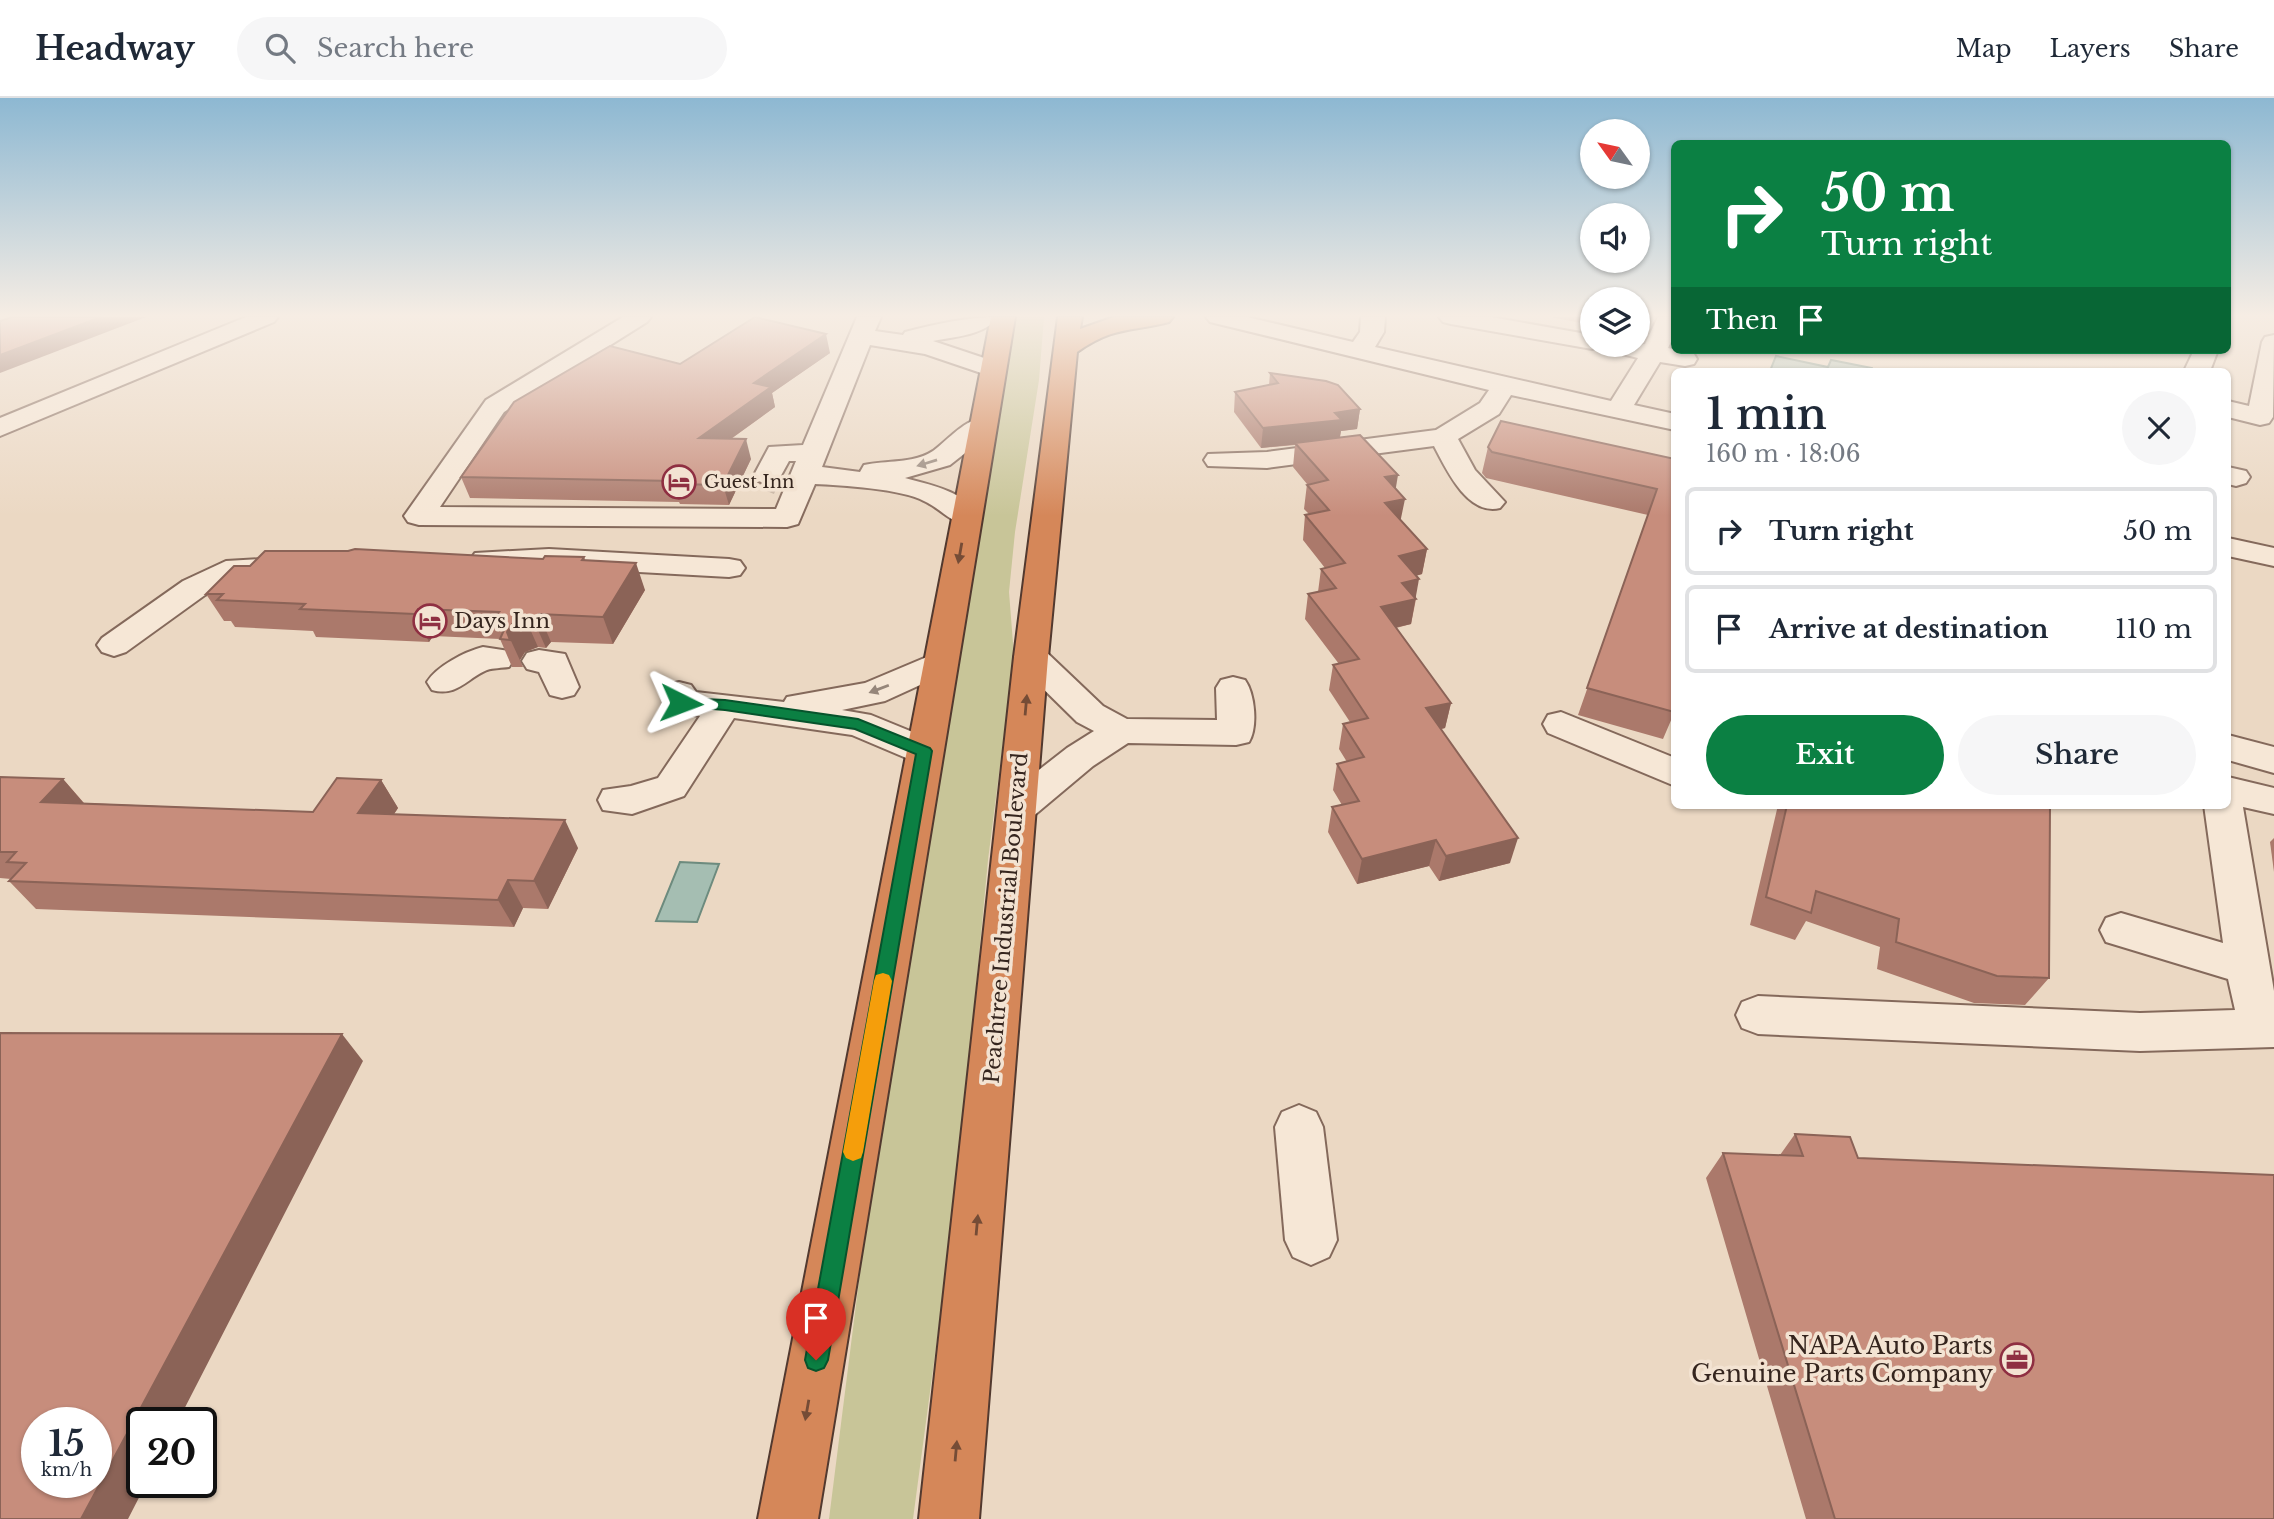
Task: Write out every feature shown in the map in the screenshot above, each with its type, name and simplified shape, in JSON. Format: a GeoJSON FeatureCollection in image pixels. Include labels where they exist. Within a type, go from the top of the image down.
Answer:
{"type":"FeatureCollection","features":[{"type":"Feature","properties":{"kind":"highway"},"geometry":{"type":"LineString","coordinates":[[788,1519],[990,383]]}},
{"type":"Feature","properties":{"kind":"highway","name":"Peachtree Industrial Boulevard"},"geometry":{"type":"LineString","coordinates":[[949,1519],[1031,657],[1061,383]]}},
{"type":"Feature","properties":{"kind":"street"},"geometry":{"type":"LineString","coordinates":[[0,428],[107,383]]}},
{"type":"Feature","properties":{"kind":"street"},"geometry":{"type":"LineString","coordinates":[[532,383],[495,406],[419,516],[788,517],[839,383]]}},
{"type":"Feature","properties":{"kind":"street"},"geometry":{"type":"LineString","coordinates":[[1493,383],[1671,421]]}},
{"type":"Feature","properties":{"kind":"street"},"geometry":{"type":"LineString","coordinates":[[1618,410],[1634,383]]}},
{"type":"Feature","properties":{"kind":"street"},"geometry":{"type":"LineString","coordinates":[[2231,410],[2260,417],[2266,383]]}},
{"type":"Feature","properties":{"kind":"street"},"geometry":{"type":"LineString","coordinates":[[1218,460],[1267,460],[1466,421],[1490,408],[1504,386]]}},
{"type":"Feature","properties":{"kind":"street"},"geometry":{"type":"LineString","coordinates":[[837,476],[847,472],[906,469],[940,459],[983,425]]}},
{"type":"Feature","properties":{"kind":"street"},"geometry":{"type":"LineString","coordinates":[[1439,426],[1463,474],[1490,502]]}},
{"type":"Feature","properties":{"kind":"street"},"geometry":{"type":"LineString","coordinates":[[748,517],[779,453],[845,479],[896,484],[934,494],[967,517]]}},
{"type":"Feature","properties":{"kind":"street"},"geometry":{"type":"LineString","coordinates":[[2231,548],[2274,557]]}},
{"type":"Feature","properties":{"kind":"street"},"geometry":{"type":"LineString","coordinates":[[454,561],[549,558],[729,568]]}},
{"type":"Feature","properties":{"kind":"street"},"geometry":{"type":"LineString","coordinates":[[114,645],[194,588],[237,568],[305,566]]}},
{"type":"Feature","properties":{"kind":"street"},"geometry":{"type":"LineString","coordinates":[[1031,657],[1090,714],[1121,731],[1236,733],[1233,688]]}},
{"type":"Feature","properties":{"kind":"street"},"geometry":{"type":"LineString","coordinates":[[444,682],[483,658],[497,659]]}},
{"type":"Feature","properties":{"kind":"street"},"geometry":{"type":"LineString","coordinates":[[539,661],[553,662],[562,687]]}},
{"type":"Feature","properties":{"kind":"street"},"geometry":{"type":"LineString","coordinates":[[763,711],[873,693],[941,662]]}},
{"type":"Feature","properties":{"kind":"street"},"geometry":{"type":"LineString","coordinates":[[679,693],[681,703],[725,705],[858,724],[924,751]]}},
{"type":"Feature","properties":{"kind":"street"},"geometry":{"type":"LineString","coordinates":[[617,800],[632,800],[671,787],[725,705]]}},
{"type":"Feature","properties":{"kind":"street"},"geometry":{"type":"LineString","coordinates":[[1561,724],[1671,772]]}},
{"type":"Feature","properties":{"kind":"street"},"geometry":{"type":"LineString","coordinates":[[1017,808],[1080,757],[1121,731]]}},
{"type":"Feature","properties":{"kind":"street"},"geometry":{"type":"LineString","coordinates":[[2231,749],[2274,760]]}},
{"type":"Feature","properties":{"kind":"street"},"geometry":{"type":"LineString","coordinates":[[2231,791],[2273,802]]}},
{"type":"Feature","properties":{"kind":"street"},"geometry":{"type":"LineString","coordinates":[[2224,809],[2255,1004],[2274,1017]]}},
{"type":"Feature","properties":{"kind":"street"},"geometry":{"type":"LineString","coordinates":[[2121,930],[2249,968]]}},
{"type":"Feature","properties":{"kind":"street"},"geometry":{"type":"LineString","coordinates":[[1758,1015],[2140,1032],[2274,1028]]}},
{"type":"Feature","properties":{"kind":"street"},"geometry":{"type":"LineString","coordinates":[[1299,1127],[1311,1240]]}},
{"type":"Feature","properties":{"kind":"shaded area"},"geometry":{"type":"Polygon","coordinates":[[[1004,383],[1038,383],[1015,532],[1009,592],[1014,656],[988,860],[957,1190],[913,1519],[829,1519],[880,1114],[1004,383]]]}},
{"type":"Feature","properties":{"kind":"shaded area"},"geometry":{"type":"Polygon","coordinates":[[[680,862],[719,864],[697,922],[656,921],[680,862]]]}},
{"type":"Feature","properties":{"kind":"building"},"geometry":{"type":"Polygon","coordinates":[[[546,383],[755,383],[771,387],[699,438],[746,439],[723,485],[674,484],[675,481],[461,477],[514,402],[546,383]]]}},
{"type":"Feature","properties":{"kind":"building"},"geometry":{"type":"Polygon","coordinates":[[[1277,383],[1333,383],[1338,385],[1360,409],[1335,413],[1342,420],[1263,428],[1235,392],[1277,383]]]}},
{"type":"Feature","properties":{"kind":"building"},"geometry":{"type":"Polygon","coordinates":[[[1501,421],[1671,458],[1671,711],[1587,688],[1657,489],[1492,452],[1488,447],[1501,421]]]}},
{"type":"Feature","properties":{"kind":"building"},"geometry":{"type":"Polygon","coordinates":[[[1360,435],[1398,475],[1385,477],[1405,499],[1385,503],[1427,549],[1399,556],[1419,579],[1402,583],[1416,599],[1381,607],[1451,703],[1426,708],[1518,838],[1446,856],[1436,840],[1362,859],[1332,807],[1359,801],[1337,764],[1364,757],[1343,724],[1368,718],[1333,665],[1359,659],[1308,594],[1336,588],[1321,569],[1345,563],[1305,515],[1329,510],[1307,485],[1328,480],[1295,443],[1360,435]]]}},
{"type":"Feature","properties":{"kind":"building"},"geometry":{"type":"Polygon","coordinates":[[[355,549],[543,559],[545,556],[584,557],[582,560],[636,563],[603,617],[539,614],[534,621],[512,624],[507,632],[510,640],[500,639],[504,630],[499,622],[492,620],[499,612],[418,609],[415,614],[300,609],[305,604],[217,600],[223,594],[206,594],[234,566],[250,566],[265,551],[355,549]]]}},
{"type":"Feature","properties":{"kind":"building"},"geometry":{"type":"Polygon","coordinates":[[[0,777],[63,779],[41,802],[313,812],[337,778],[381,780],[358,813],[565,820],[534,881],[508,880],[498,900],[9,881],[26,863],[7,862],[16,852],[0,852],[0,777]]]}},
{"type":"Feature","properties":{"kind":"building"},"geometry":{"type":"Polygon","coordinates":[[[1786,809],[2050,809],[2049,978],[1997,976],[1896,942],[1899,919],[1816,891],[1811,913],[1766,897],[1786,809]]]}},
{"type":"Feature","properties":{"kind":"building"},"geometry":{"type":"Polygon","coordinates":[[[0,1033],[342,1034],[141,1407],[126,1407],[126,1435],[112,1461],[112,1407],[21,1407],[21,1498],[92,1498],[81,1519],[0,1519],[0,1033]]]}},
{"type":"Feature","properties":{"kind":"building","name":"NAPA Auto Parts Genuine Parts Company"},"geometry":{"type":"Polygon","coordinates":[[[1795,1134],[1850,1137],[1858,1158],[2274,1175],[2274,1519],[1835,1519],[1723,1153],[1803,1156],[1795,1134]]]}},
{"type":"Feature","properties":{"kind":"tunnel"},"geometry":{"type":"LineString","coordinates":[[762,489],[768,475]]}},
{"type":"Feature","properties":{"kind":"slow traffic"},"geometry":{"type":"LineString","coordinates":[[853,1152],[883,981]]}},
{"type":"Feature","properties":{"kind":"place","name":"Guest Inn"},"geometry":{"type":"Point","coordinates":[679,482]}},
{"type":"Feature","properties":{"kind":"place","name":"Days Inn"},"geometry":{"type":"Point","coordinates":[430,621]}},
{"type":"Feature","properties":{"kind":"place","name":"NAPA Auto Parts Genuine Parts Company"},"geometry":{"type":"Point","coordinates":[2017,1360]}},
{"type":"Feature","properties":{"kind":"route"},"geometry":{"type":"LineString","coordinates":[[681,703],[725,705],[858,724],[924,751],[816,1360]]}}]}
